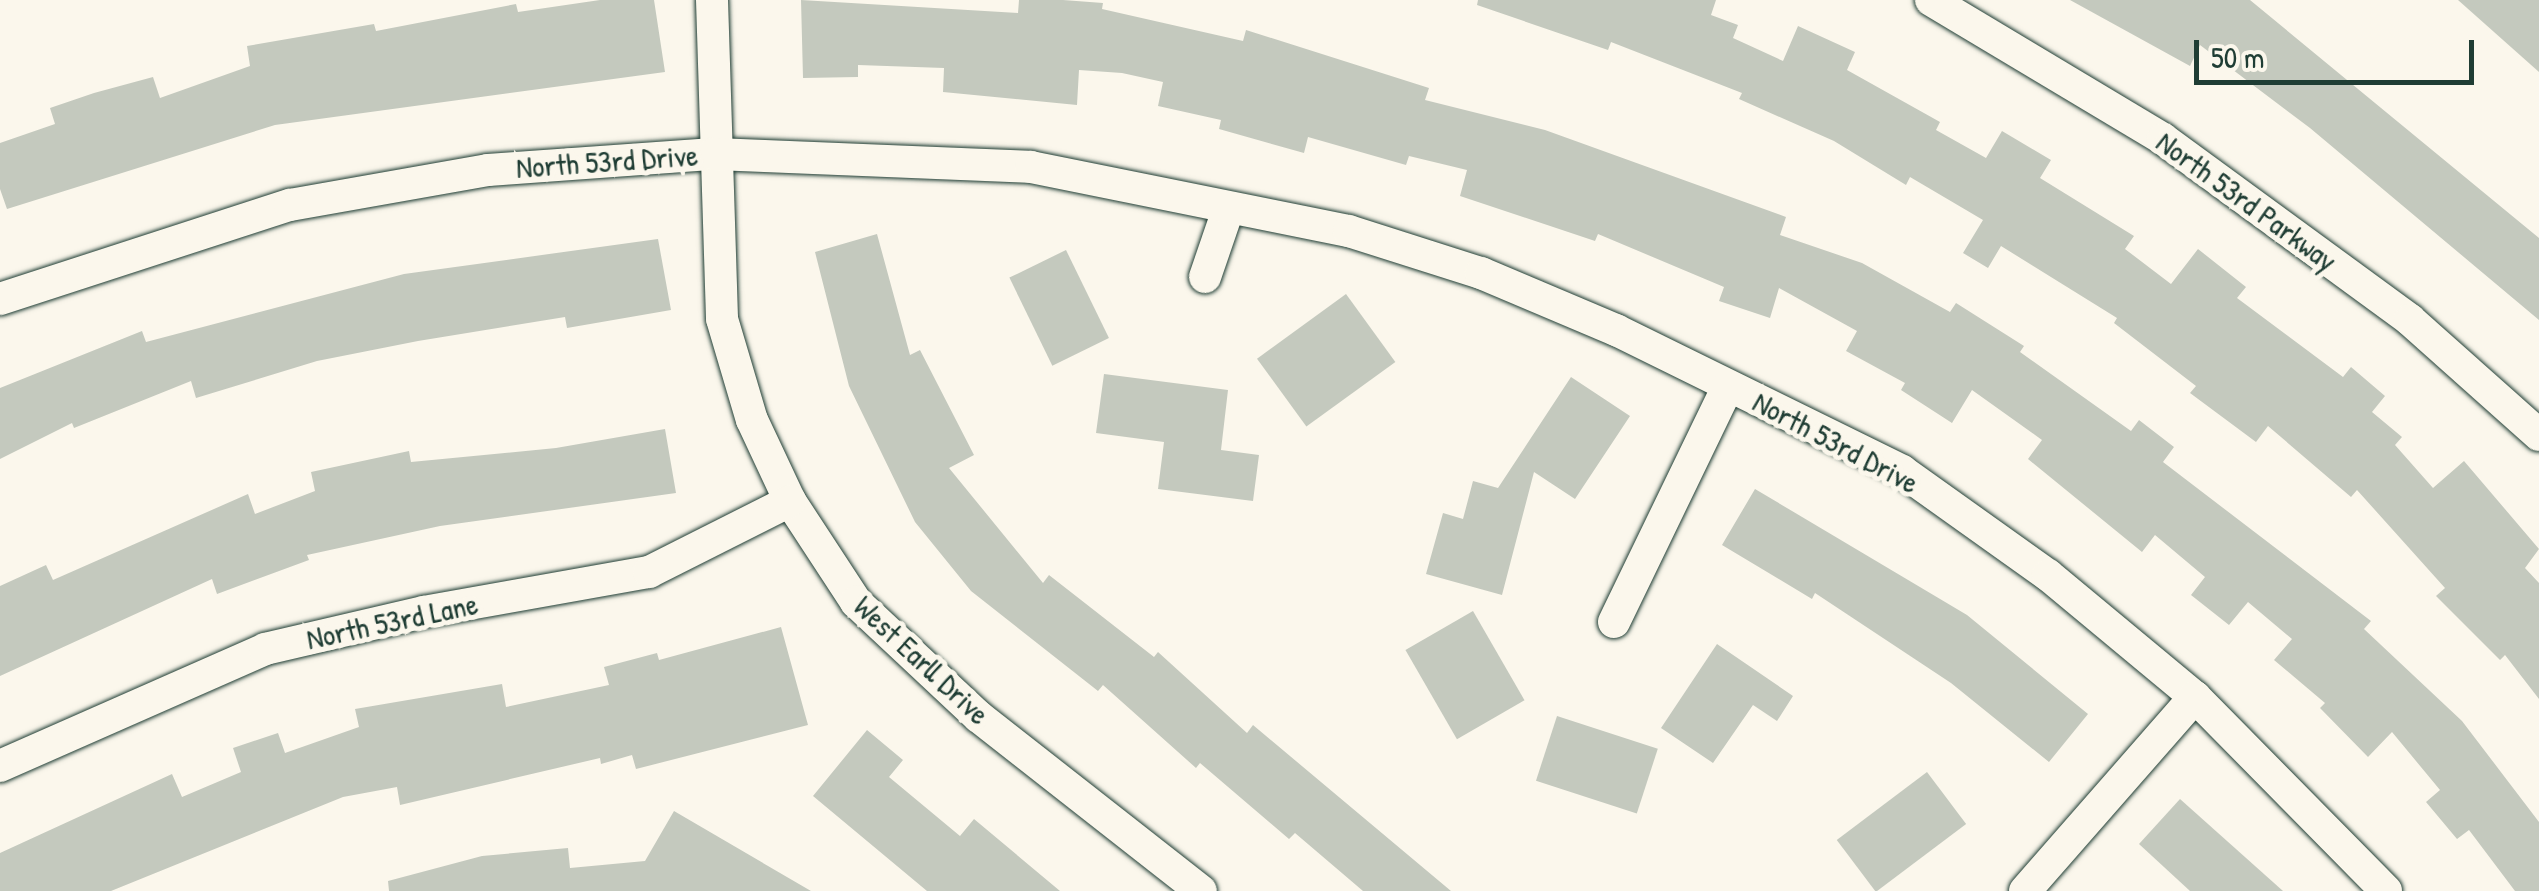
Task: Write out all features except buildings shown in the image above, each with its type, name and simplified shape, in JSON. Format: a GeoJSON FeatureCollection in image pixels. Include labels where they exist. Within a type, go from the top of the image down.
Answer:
{"type":"FeatureCollection","features":[{"type":"Feature","properties":{"kind":"street","name":"West Earll Drive"},"geometry":{"type":"LineString","coordinates":[[712,0],[713,154],[722,319],[752,420],[790,501],[856,602],[980,717],[1201,891]]}},
{"type":"Feature","properties":{"kind":"street","name":"North 53rd Parkway"},"geometry":{"type":"LineString","coordinates":[[1931,0],[2163,138],[2410,320],[2539,435]]}},
{"type":"Feature","properties":{"kind":"street","name":"North 53rd Drive"},"geometry":{"type":"LineString","coordinates":[[0,300],[290,205],[488,170],[713,154],[1030,167],[1349,232],[1481,273],[1728,386],[1902,472],[2048,576],[2195,696],[2386,891]]}},
{"type":"Feature","properties":{"kind":"street"},"geometry":{"type":"LineString","coordinates":[[1206,277],[1228,210]]}},
{"type":"Feature","properties":{"kind":"street"},"geometry":{"type":"LineString","coordinates":[[1614,622],[1728,386]]}},
{"type":"Feature","properties":{"kind":"street","name":"North 53rd Lane"},"geometry":{"type":"LineString","coordinates":[[0,766],[265,649],[424,612],[649,572],[790,501]]}},
{"type":"Feature","properties":{"kind":"street"},"geometry":{"type":"LineString","coordinates":[[2025,891],[2195,696]]}}]}
